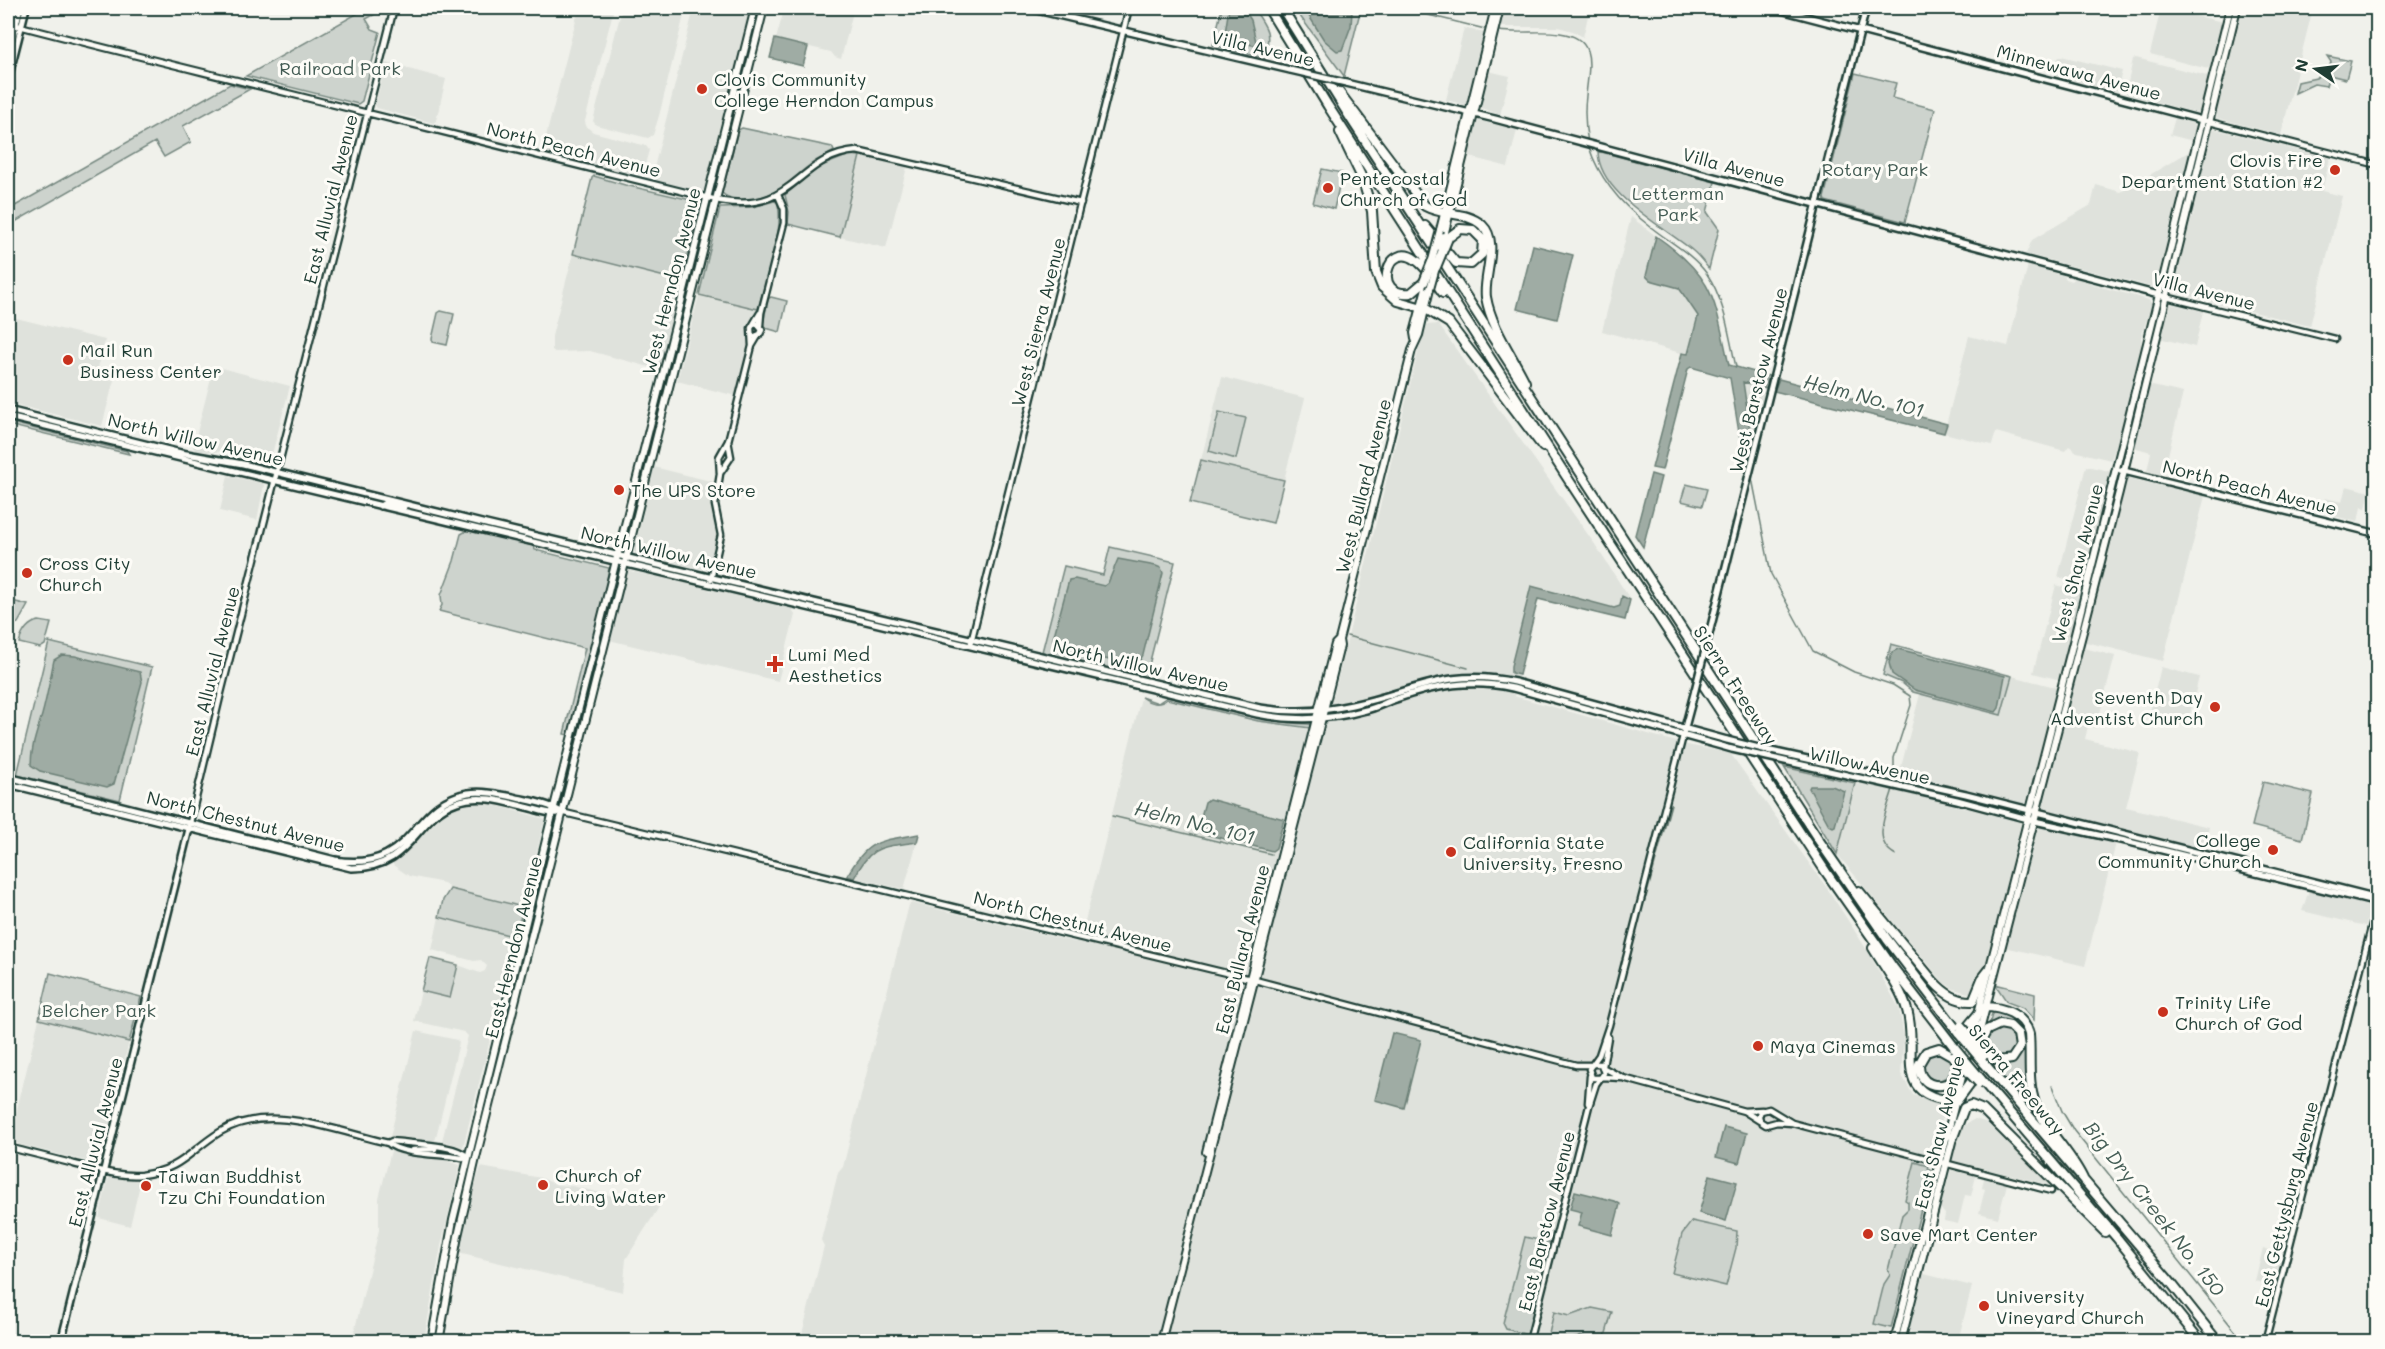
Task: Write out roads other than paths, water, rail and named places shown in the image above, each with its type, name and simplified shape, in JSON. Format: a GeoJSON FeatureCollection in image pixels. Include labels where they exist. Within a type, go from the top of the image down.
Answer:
{"type":"FeatureCollection","features":[{"type":"Feature","properties":{"kind":"highway","name":"Sierra Freeway"},"geometry":{"type":"LineString","coordinates":[[1268,8],[1328,106],[1570,482],[1754,765],[1862,925],[1954,1052],[2008,1111],[2201,1341]]}},
{"type":"Feature","properties":{"kind":"highway","name":"Sierra Freeway"},"geometry":{"type":"LineString","coordinates":[[1281,8],[1820,842],[1907,966],[1984,1063],[2218,1341]]}},
{"type":"Feature","properties":{"kind":"highway"},"geometry":{"type":"LineString","coordinates":[[1302,42],[1419,200],[1431,209],[1469,217],[1482,225],[1487,232],[1490,243],[1486,297],[1492,318],[1525,381],[1529,395]]}},
{"type":"Feature","properties":{"kind":"highway"},"geometry":{"type":"LineString","coordinates":[[1328,106],[1362,178],[1372,211],[1375,268],[1379,282],[1393,298],[1423,309],[1449,323],[1570,482]]}},
{"type":"Feature","properties":{"kind":"highway"},"geometry":{"type":"LineString","coordinates":[[1395,187],[1456,263],[1471,264],[1482,255],[1483,240],[1473,230],[1460,229],[1444,235],[1434,264],[1427,285],[1411,292],[1398,292],[1389,284],[1388,268],[1395,259],[1401,256],[1409,256],[1417,260],[1474,332]]}},
{"type":"Feature","properties":{"kind":"highway"},"geometry":{"type":"LineString","coordinates":[[1820,842],[1942,989],[1958,999],[1972,1002],[1982,979],[1989,970]]}},
{"type":"Feature","properties":{"kind":"highway"},"geometry":{"type":"LineString","coordinates":[[1862,925],[1867,938],[1897,987],[1907,1010],[1911,1030],[1910,1069],[1914,1082],[1927,1094],[1954,1101],[1960,1099],[1971,1082],[1986,1032],[1993,1026],[2002,1024],[2010,1026],[2016,1031],[2020,1044],[2014,1058],[1999,1061],[1986,1054],[1960,1030]]}},
{"type":"Feature","properties":{"kind":"highway"},"geometry":{"type":"LineString","coordinates":[[1954,1052],[1939,1048],[1926,1052],[1919,1064],[1922,1077],[1927,1083],[1937,1086],[1945,1085],[1953,1080],[1968,1026],[1977,1012],[1988,1003],[2013,1013],[2027,1026],[2030,1040],[2031,1083],[2035,1102],[2079,1169],[2084,1181]]}},
{"type":"Feature","properties":{"kind":"highway"},"geometry":{"type":"LineString","coordinates":[[1953,1137],[1966,1106],[1971,1105],[1983,1110],[2108,1234],[2116,1238]]}},
{"type":"Feature","properties":{"kind":"main road"},"geometry":{"type":"LineString","coordinates":[[8,79],[19,26],[20,8]]}},
{"type":"Feature","properties":{"kind":"main road"},"geometry":{"type":"LineString","coordinates":[[8,57],[26,8]]}},
{"type":"Feature","properties":{"kind":"main road","name":"West Herndon Avenue"},"geometry":{"type":"LineString","coordinates":[[616,563],[755,8]]}},
{"type":"Feature","properties":{"kind":"main road","name":"West Herndon Avenue"},"geometry":{"type":"LineString","coordinates":[[626,561],[764,8]]}},
{"type":"Feature","properties":{"kind":"main road","name":"Villa Avenue"},"geometry":{"type":"LineString","coordinates":[[1028,8],[1471,113],[2166,297]]}},
{"type":"Feature","properties":{"kind":"main road"},"geometry":{"type":"LineString","coordinates":[[1444,235],[1457,160],[1500,8]]}},
{"type":"Feature","properties":{"kind":"main road","name":"Minnewawa Avenue"},"geometry":{"type":"LineString","coordinates":[[1773,8],[2202,120]]}},
{"type":"Feature","properties":{"kind":"main road","name":"West Barstow Avenue"},"geometry":{"type":"LineString","coordinates":[[1683,736],[1866,8]]}},
{"type":"Feature","properties":{"kind":"main road"},"geometry":{"type":"LineString","coordinates":[[2184,209],[2192,176],[2189,170],[2233,8]]}},
{"type":"Feature","properties":{"kind":"main road","name":"West Shaw Avenue"},"geometry":{"type":"LineString","coordinates":[[1977,1012],[2138,382],[2158,294],[2209,122],[2233,22],[2233,8]]}},
{"type":"Feature","properties":{"kind":"main road"},"geometry":{"type":"LineString","coordinates":[[1492,41],[1494,10]]}},
{"type":"Feature","properties":{"kind":"main road"},"geometry":{"type":"LineString","coordinates":[[1447,213],[1456,189],[1494,10]]}},
{"type":"Feature","properties":{"kind":"main road"},"geometry":{"type":"LineString","coordinates":[[735,121],[732,117],[742,76],[744,54]]}},
{"type":"Feature","properties":{"kind":"main road"},"geometry":{"type":"LineString","coordinates":[[1456,189],[1454,186],[1457,160]]}},
{"type":"Feature","properties":{"kind":"main road","name":"West Shaw Avenue"},"geometry":{"type":"LineString","coordinates":[[1988,1003],[2124,471],[2179,242],[2184,209]]}},
{"type":"Feature","properties":{"kind":"main road","name":"West Bullard Avenue"},"geometry":{"type":"LineString","coordinates":[[1339,640],[1415,339],[1414,333],[1423,309],[1427,285]]}},
{"type":"Feature","properties":{"kind":"main road"},"geometry":{"type":"LineString","coordinates":[[655,443],[655,425],[666,384],[663,377]]}},
{"type":"Feature","properties":{"kind":"main road"},"geometry":{"type":"LineString","coordinates":[[2137,413],[2135,409],[2140,387],[2138,382]]}},
{"type":"Feature","properties":{"kind":"main road","name":"North Willow Avenue"},"geometry":{"type":"LineString","coordinates":[[8,414],[133,448],[616,563],[626,561]]}},
{"type":"Feature","properties":{"kind":"main road","name":"North Willow Avenue"},"geometry":{"type":"LineString","coordinates":[[8,414],[35,421],[40,418],[182,453],[276,472],[618,555],[626,561],[779,597],[833,613],[1267,716],[1319,718]]}},
{"type":"Feature","properties":{"kind":"main road"},"geometry":{"type":"LineString","coordinates":[[133,448],[137,446],[162,452],[182,453]]}},
{"type":"Feature","properties":{"kind":"main road","name":"North Peach Avenue"},"geometry":{"type":"LineString","coordinates":[[2115,469],[2378,534]]}},
{"type":"Feature","properties":{"kind":"main road"},"geometry":{"type":"LineString","coordinates":[[380,506],[385,503],[429,510]]}},
{"type":"Feature","properties":{"kind":"main road"},"geometry":{"type":"LineString","coordinates":[[500,534],[535,539],[539,536]]}},
{"type":"Feature","properties":{"kind":"main road"},"geometry":{"type":"LineString","coordinates":[[536,543],[542,540],[562,545],[576,545]]}},
{"type":"Feature","properties":{"kind":"main road","name":"East Herndon Avenue"},"geometry":{"type":"LineString","coordinates":[[439,1341],[458,1236],[561,812],[626,561]]}},
{"type":"Feature","properties":{"kind":"main road","name":"East Herndon Avenue"},"geometry":{"type":"LineString","coordinates":[[431,1341],[448,1241],[616,563]]}},
{"type":"Feature","properties":{"kind":"main road","name":"North Willow Avenue"},"geometry":{"type":"LineString","coordinates":[[711,581],[732,589],[824,605],[1272,710],[1321,710]]}},
{"type":"Feature","properties":{"kind":"main road"},"geometry":{"type":"LineString","coordinates":[[833,613],[863,617],[867,615]]}},
{"type":"Feature","properties":{"kind":"main road","name":"East Bullard Avenue"},"geometry":{"type":"LineString","coordinates":[[1160,1341],[1319,718],[1335,644],[1339,640]]}},
{"type":"Feature","properties":{"kind":"main road","name":"Willow Avenue"},"geometry":{"type":"LineString","coordinates":[[1321,710],[1374,700],[1453,678],[1484,677],[1512,681],[1727,740],[1952,791],[2331,886],[2377,901]]}},
{"type":"Feature","properties":{"kind":"main road","name":"Willow Avenue"},"geometry":{"type":"LineString","coordinates":[[1319,718],[1370,709],[1434,687],[1482,683],[1513,688],[1732,749],[1959,800],[2026,819],[2377,901]]}},
{"type":"Feature","properties":{"kind":"main road"},"geometry":{"type":"LineString","coordinates":[[1163,691],[1168,689],[1199,694]]}},
{"type":"Feature","properties":{"kind":"main road"},"geometry":{"type":"LineString","coordinates":[[1862,778],[1884,776]]}},
{"type":"Feature","properties":{"kind":"main road","name":"North Chestnut Avenue"},"geometry":{"type":"LineString","coordinates":[[8,777],[336,866],[358,868],[373,866],[394,857],[432,819],[453,804],[472,795],[553,810]]}},
{"type":"Feature","properties":{"kind":"main road","name":"North Chestnut Avenue"},"geometry":{"type":"LineString","coordinates":[[8,784],[335,860],[364,862],[385,856],[395,850],[431,812],[457,796],[495,794],[561,812]]}},
{"type":"Feature","properties":{"kind":"main road"},"geometry":{"type":"LineString","coordinates":[[1910,789],[1946,794],[1952,791]]}},
{"type":"Feature","properties":{"kind":"main road"},"geometry":{"type":"LineString","coordinates":[[1959,800],[1966,798],[1995,802]]}},
{"type":"Feature","properties":{"kind":"main road","name":"East Alluvial Avenue"},"geometry":{"type":"LineString","coordinates":[[61,1341],[189,827]]}},
{"type":"Feature","properties":{"kind":"main road"},"geometry":{"type":"LineString","coordinates":[[2116,832],[2121,840]]}},
{"type":"Feature","properties":{"kind":"main road"},"geometry":{"type":"LineString","coordinates":[[2134,843],[2138,841],[2156,843]]}},
{"type":"Feature","properties":{"kind":"main road"},"geometry":{"type":"LineString","coordinates":[[2168,852],[2187,851]]}},
{"type":"Feature","properties":{"kind":"main road"},"geometry":{"type":"LineString","coordinates":[[2306,886],[2309,883],[2331,886]]}},
{"type":"Feature","properties":{"kind":"main road","name":"East Shaw Avenue"},"geometry":{"type":"LineString","coordinates":[[1901,1341],[1988,1003]]}},
{"type":"Feature","properties":{"kind":"main road","name":"East Shaw Avenue"},"geometry":{"type":"LineString","coordinates":[[1894,1341],[1977,1012]]}},
{"type":"Feature","properties":{"kind":"street","name":"East Alluvial Avenue"},"geometry":{"type":"LineString","coordinates":[[189,827],[276,472],[394,8]]}},
{"type":"Feature","properties":{"kind":"street","name":"West Sierra Avenue"},"geometry":{"type":"LineString","coordinates":[[972,641],[1130,8]]}},
{"type":"Feature","properties":{"kind":"street","name":"North Peach Avenue"},"geometry":{"type":"LineString","coordinates":[[8,23],[236,80],[253,82],[258,86],[715,200],[751,203],[778,195],[817,164],[836,155],[856,151],[1081,203]]}},
{"type":"Feature","properties":{"kind":"street","name":"Minnewawa Avenue"},"geometry":{"type":"LineString","coordinates":[[2202,120],[2378,165]]}},
{"type":"Feature","properties":{"kind":"street"},"geometry":{"type":"LineString","coordinates":[[758,325],[784,224],[783,209],[778,195]]}},
{"type":"Feature","properties":{"kind":"street","name":"Villa Avenue"},"geometry":{"type":"LineString","coordinates":[[2166,297],[2335,339]]}},
{"type":"Feature","properties":{"kind":"street"},"geometry":{"type":"LineString","coordinates":[[723,461],[730,457],[726,452],[752,346],[751,328],[758,325]]}},
{"type":"Feature","properties":{"kind":"street"},"geometry":{"type":"LineString","coordinates":[[752,346],[762,330],[758,325]]}},
{"type":"Feature","properties":{"kind":"street"},"geometry":{"type":"LineString","coordinates":[[752,333],[758,336]]}},
{"type":"Feature","properties":{"kind":"street"},"geometry":{"type":"LineString","coordinates":[[711,581],[722,535],[715,505],[723,461],[719,454],[726,452]]}},
{"type":"Feature","properties":{"kind":"street"},"geometry":{"type":"LineString","coordinates":[[1593,1064],[1599,1055],[1609,1025],[1683,736]]}},
{"type":"Feature","properties":{"kind":"street","name":"North Chestnut Avenue"},"geometry":{"type":"LineString","coordinates":[[561,812],[1252,980],[1576,1065],[1593,1064],[1603,1067]]}},
{"type":"Feature","properties":{"kind":"street","name":"East Gettysburg Avenue"},"geometry":{"type":"LineString","coordinates":[[2265,1341],[2377,901]]}},
{"type":"Feature","properties":{"kind":"street"},"geometry":{"type":"LineString","coordinates":[[1609,1025],[1603,1067],[1623,1078],[1744,1111],[1766,1125],[1792,1123]]}},
{"type":"Feature","properties":{"kind":"street","name":"East Barstow Avenue"},"geometry":{"type":"LineString","coordinates":[[1589,1106],[1590,1075],[1593,1064]]}},
{"type":"Feature","properties":{"kind":"street","name":"North Chestnut Avenue"},"geometry":{"type":"LineString","coordinates":[[1576,1065],[1590,1075]]}},
{"type":"Feature","properties":{"kind":"street","name":"East Barstow Avenue"},"geometry":{"type":"LineString","coordinates":[[1529,1341],[1589,1106],[1601,1078],[1603,1067]]}},
{"type":"Feature","properties":{"kind":"street"},"geometry":{"type":"LineString","coordinates":[[1590,1075],[1596,1079],[1623,1078]]}},
{"type":"Feature","properties":{"kind":"street"},"geometry":{"type":"LineString","coordinates":[[1760,1121],[1760,1113],[1763,1109]]}},
{"type":"Feature","properties":{"kind":"street"},"geometry":{"type":"LineString","coordinates":[[1744,1111],[1769,1109],[1792,1123],[2052,1191]]}},
{"type":"Feature","properties":{"kind":"street"},"geometry":{"type":"LineString","coordinates":[[1770,1124],[1775,1119],[1774,1112]]}},
{"type":"Feature","properties":{"kind":"street"},"geometry":{"type":"LineString","coordinates":[[8,1147],[104,1171],[137,1175],[168,1168],[186,1159],[237,1122],[250,1119],[286,1119],[388,1143],[392,1141],[463,1152],[468,1157]]}},
{"type":"Feature","properties":{"kind":"street"},"geometry":{"type":"LineString","coordinates":[[388,1143],[391,1147],[408,1150],[468,1157]]}},
{"type":"Feature","properties":{"kind":"street"},"geometry":{"type":"LineString","coordinates":[[408,1150],[436,1147]]}},
{"type":"Feature","properties":{"kind":"waterway","name":"Big Dry Creek No. 150"},"geometry":{"type":"LineString","coordinates":[[1400,8],[1485,29]]}},
{"type":"Feature","properties":{"kind":"waterway","name":"Big Dry Creek No. 150"},"geometry":{"type":"LineString","coordinates":[[1499,31],[1560,33],[1581,41],[1586,48],[1589,66],[1585,102],[1588,143]]}},
{"type":"Feature","properties":{"kind":"waterway","name":"Big Dry Creek No. 150"},"geometry":{"type":"LineString","coordinates":[[1589,147],[1605,180],[1620,199],[1637,216],[1694,259],[1707,274],[1722,307],[1736,367]]}},
{"type":"Feature","properties":{"kind":"waterway","name":"Big Dry Creek No. 150"},"geometry":{"type":"LineString","coordinates":[[1752,478],[1771,574],[1813,651],[1854,672],[1893,685],[1910,696],[1911,705],[1894,758],[1894,774]]}},
{"type":"Feature","properties":{"kind":"waterway","name":"Helm No. 101"},"geometry":{"type":"LineString","coordinates":[[1347,636],[1468,668]]}},
{"type":"Feature","properties":{"kind":"waterway","name":"Big Dry Creek No. 150"},"geometry":{"type":"LineString","coordinates":[[1893,789],[1884,816],[1882,834],[1888,849],[1896,855]]}},
{"type":"Feature","properties":{"kind":"waterway"},"geometry":{"type":"LineString","coordinates":[[1646,897],[1671,804]]}},
{"type":"Feature","properties":{"kind":"waterway","name":"Helm No. 101"},"geometry":{"type":"LineString","coordinates":[[1112,816],[1271,854]]}},
{"type":"Feature","properties":{"kind":"waterway","name":"Big Dry Creek No. 150"},"geometry":{"type":"LineString","coordinates":[[2052,1086],[2062,1111],[2074,1131],[2244,1342]]}},
{"type":"Feature","properties":{"kind":"place","name":"Clovis Community College Herndon Campus"},"geometry":{"type":"Point","coordinates":[702,89]}},
{"type":"Feature","properties":{"kind":"place","name":"Clovis Fire Department Station #2"},"geometry":{"type":"Point","coordinates":[2335,170]}},
{"type":"Feature","properties":{"kind":"place","name":"Pentecostal Church of God"},"geometry":{"type":"Point","coordinates":[1328,188]}},
{"type":"Feature","properties":{"kind":"place","name":"Mail Run Business Center"},"geometry":{"type":"Point","coordinates":[68,360]}},
{"type":"Feature","properties":{"kind":"place","name":"The UPS Store"},"geometry":{"type":"Point","coordinates":[619,490]}},
{"type":"Feature","properties":{"kind":"place","name":"Cross City Church"},"geometry":{"type":"Point","coordinates":[27,573]}},
{"type":"Feature","properties":{"kind":"place","name":"Lumi Med Aesthetics"},"geometry":{"type":"Point","coordinates":[775,664]}},
{"type":"Feature","properties":{"kind":"place","name":"Seventh Day Adventist Church"},"geometry":{"type":"Point","coordinates":[2215,707]}},
{"type":"Feature","properties":{"kind":"place","name":"College Community Church"},"geometry":{"type":"Point","coordinates":[2273,850]}},
{"type":"Feature","properties":{"kind":"place","name":"California State University, Fresno"},"geometry":{"type":"Point","coordinates":[1451,852]}},
{"type":"Feature","properties":{"kind":"place","name":"Trinity Life Church of God"},"geometry":{"type":"Point","coordinates":[2163,1012]}},
{"type":"Feature","properties":{"kind":"place","name":"Maya Cinemas"},"geometry":{"type":"Point","coordinates":[1758,1046]}},
{"type":"Feature","properties":{"kind":"place","name":"Church of Living Water"},"geometry":{"type":"Point","coordinates":[543,1185]}},
{"type":"Feature","properties":{"kind":"place","name":"Taiwan Buddhist Tzu Chi Foundation"},"geometry":{"type":"Point","coordinates":[146,1186]}},
{"type":"Feature","properties":{"kind":"place","name":"Save Mart Center"},"geometry":{"type":"Point","coordinates":[1868,1234]}},
{"type":"Feature","properties":{"kind":"place","name":"University Vineyard Church"},"geometry":{"type":"Point","coordinates":[1984,1306]}},
{"type":"Feature","properties":{"kind":"park label","name":"Railroad Park"},"geometry":{"type":"Point","coordinates":[340,68]}},
{"type":"Feature","properties":{"kind":"park label","name":"Rotary Park"},"geometry":{"type":"Point","coordinates":[1875,169]}},
{"type":"Feature","properties":{"kind":"park label","name":"Letterman Park"},"geometry":{"type":"Point","coordinates":[1678,203]}},
{"type":"Feature","properties":{"kind":"park label","name":"Belcher Park"},"geometry":{"type":"Point","coordinates":[99,1010]}}]}
